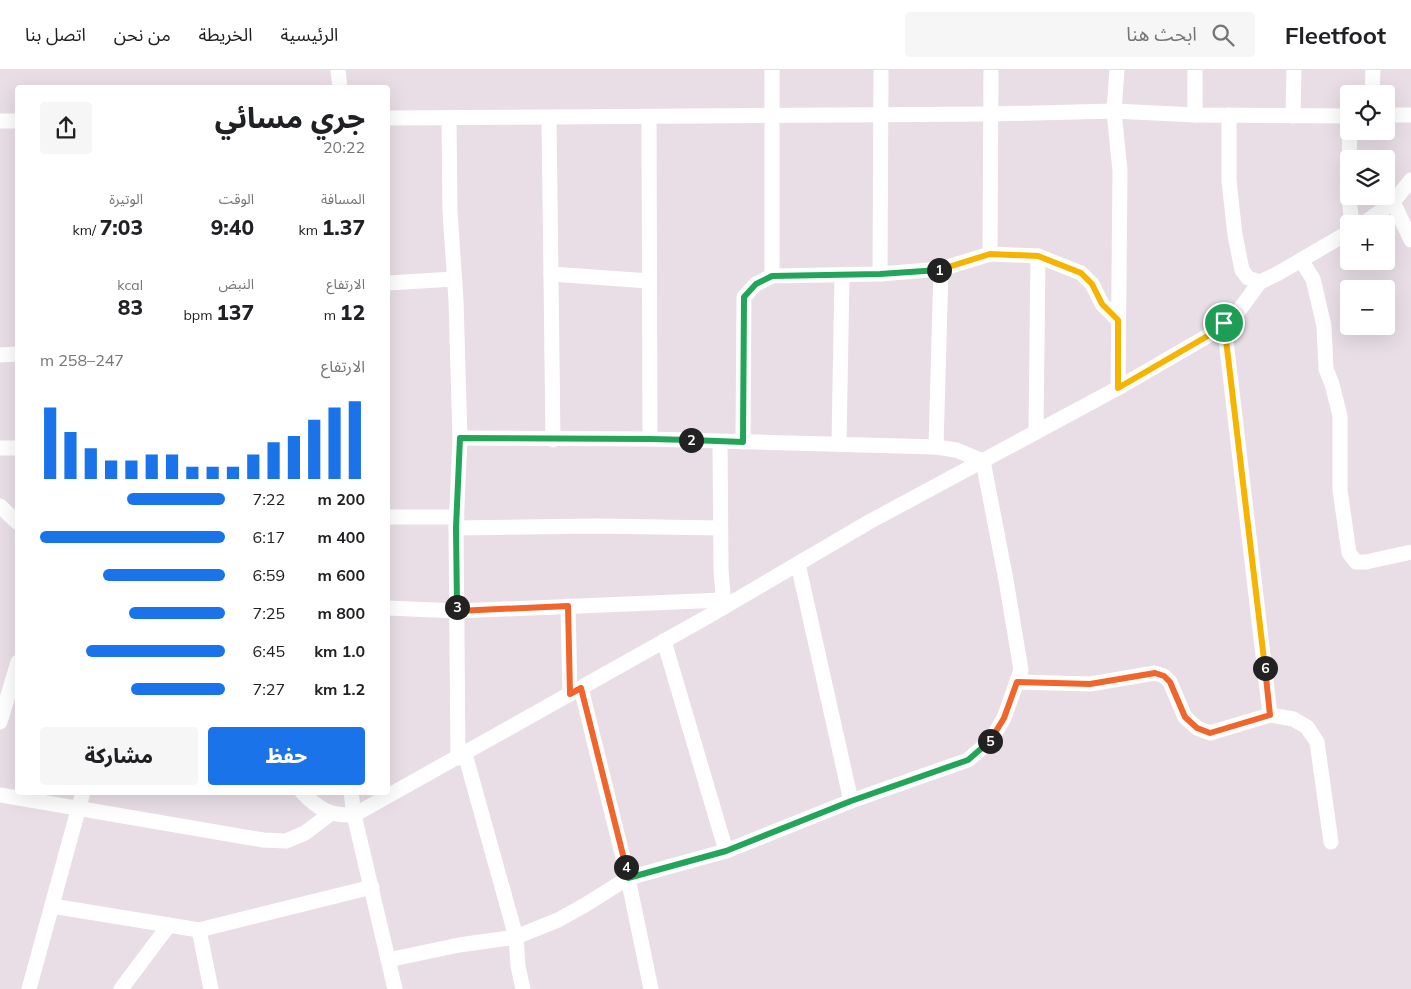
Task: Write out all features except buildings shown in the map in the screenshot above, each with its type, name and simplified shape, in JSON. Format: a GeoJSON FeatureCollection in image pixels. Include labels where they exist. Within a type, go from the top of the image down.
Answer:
{"type":"FeatureCollection","features":[{"type":"Feature","properties":{"kind":"street"},"geometry":{"type":"LineString","coordinates":[[338,70],[340,85]]}},
{"type":"Feature","properties":{"kind":"street"},"geometry":{"type":"LineString","coordinates":[[772,70],[772,276]]}},
{"type":"Feature","properties":{"kind":"street"},"geometry":{"type":"LineString","coordinates":[[880,274],[881,70]]}},
{"type":"Feature","properties":{"kind":"street"},"geometry":{"type":"LineString","coordinates":[[990,254],[991,70]]}},
{"type":"Feature","properties":{"kind":"street"},"geometry":{"type":"LineString","coordinates":[[1117,70],[1114,111],[1120,171],[1118,388]]}},
{"type":"Feature","properties":{"kind":"street"},"geometry":{"type":"LineString","coordinates":[[1195,70],[1195,115]]}},
{"type":"Feature","properties":{"kind":"street"},"geometry":{"type":"LineString","coordinates":[[1293,116],[1294,70]]}},
{"type":"Feature","properties":{"kind":"street"},"geometry":{"type":"LineString","coordinates":[[1372,70],[1372,85]]}},
{"type":"Feature","properties":{"kind":"street"},"geometry":{"type":"LineString","coordinates":[[390,118],[991,114],[1114,111],[1195,115],[1340,116]]}},
{"type":"Feature","properties":{"kind":"street"},"geometry":{"type":"LineString","coordinates":[[1229,115],[1229,181],[1235,235],[1242,270],[1248,278],[1260,282]]}},
{"type":"Feature","properties":{"kind":"street"},"geometry":{"type":"LineString","coordinates":[[1395,115],[1411,115]]}},
{"type":"Feature","properties":{"kind":"street"},"geometry":{"type":"LineString","coordinates":[[649,117],[650,439]]}},
{"type":"Feature","properties":{"kind":"street"},"geometry":{"type":"LineString","coordinates":[[450,118],[450,211],[456,301],[460,438],[456,522],[461,756],[516,937],[518,966],[523,989]]}},
{"type":"Feature","properties":{"kind":"street"},"geometry":{"type":"LineString","coordinates":[[549,118],[552,440]]}},
{"type":"Feature","properties":{"kind":"street"},"geometry":{"type":"LineString","coordinates":[[0,121],[15,121]]}},
{"type":"Feature","properties":{"kind":"street"},"geometry":{"type":"LineString","coordinates":[[1395,200],[1411,180]]}},
{"type":"Feature","properties":{"kind":"street"},"geometry":{"type":"LineString","coordinates":[[1376,215],[1389,205]]}},
{"type":"Feature","properties":{"kind":"street"},"geometry":{"type":"LineString","coordinates":[[1394,205],[1411,240]]}},
{"type":"Feature","properties":{"kind":"street"},"geometry":{"type":"LineString","coordinates":[[305,795],[312,803],[330,814],[341,816],[354,815],[664,641],[723,604],[798,564],[869,522],[1118,388],[1211,334],[1237,313],[1260,282],[1340,237]]}},
{"type":"Feature","properties":{"kind":"street"},"geometry":{"type":"LineString","coordinates":[[743,442],[744,297],[756,284],[772,276],[880,274],[941,269],[990,254],[1038,256],[1081,273],[1092,284],[1102,304],[1118,320]]}},
{"type":"Feature","properties":{"kind":"street"},"geometry":{"type":"LineString","coordinates":[[1036,431],[1038,256]]}},
{"type":"Feature","properties":{"kind":"street"},"geometry":{"type":"LineString","coordinates":[[1301,260],[1313,279],[1318,297],[1324,326],[1326,370],[1332,384],[1340,416],[1340,490],[1349,553],[1356,562],[1366,562],[1411,552]]}},
{"type":"Feature","properties":{"kind":"street"},"geometry":{"type":"LineString","coordinates":[[936,447],[941,269]]}},
{"type":"Feature","properties":{"kind":"street"},"geometry":{"type":"LineString","coordinates":[[551,274],[649,281]]}},
{"type":"Feature","properties":{"kind":"street"},"geometry":{"type":"LineString","coordinates":[[839,444],[842,274]]}},
{"type":"Feature","properties":{"kind":"street"},"geometry":{"type":"LineString","coordinates":[[390,283],[454,279]]}},
{"type":"Feature","properties":{"kind":"street"},"geometry":{"type":"LineString","coordinates":[[1224,323],[1270,715]]}},
{"type":"Feature","properties":{"kind":"street"},"geometry":{"type":"LineString","coordinates":[[0,355],[15,354]]}},
{"type":"Feature","properties":{"kind":"street"},"geometry":{"type":"LineString","coordinates":[[460,438],[552,440],[650,439],[936,447],[956,450],[983,461]]}},
{"type":"Feature","properties":{"kind":"street"},"geometry":{"type":"LineString","coordinates":[[720,442],[720,528],[723,604]]}},
{"type":"Feature","properties":{"kind":"street"},"geometry":{"type":"LineString","coordinates":[[0,448],[15,448]]}},
{"type":"Feature","properties":{"kind":"street"},"geometry":{"type":"LineString","coordinates":[[388,960],[459,945],[516,937],[558,920],[628,878],[726,851],[851,801],[968,760],[991,740],[1004,718],[1021,670],[983,461]]}},
{"type":"Feature","properties":{"kind":"street"},"geometry":{"type":"LineString","coordinates":[[0,506],[15,520]]}},
{"type":"Feature","properties":{"kind":"street"},"geometry":{"type":"LineString","coordinates":[[390,517],[456,522],[720,528]]}},
{"type":"Feature","properties":{"kind":"street"},"geometry":{"type":"LineString","coordinates":[[798,564],[851,801]]}},
{"type":"Feature","properties":{"kind":"street"},"geometry":{"type":"LineString","coordinates":[[390,608],[457,611],[568,606],[723,604]]}},
{"type":"Feature","properties":{"kind":"street"},"geometry":{"type":"LineString","coordinates":[[568,606],[575,691],[628,878],[651,989]]}},
{"type":"Feature","properties":{"kind":"street"},"geometry":{"type":"LineString","coordinates":[[664,641],[726,851]]}},
{"type":"Feature","properties":{"kind":"street"},"geometry":{"type":"LineString","coordinates":[[0,722],[15,672]]}},
{"type":"Feature","properties":{"kind":"street"},"geometry":{"type":"LineString","coordinates":[[1017,682],[1090,684],[1155,673],[1164,676],[1170,682],[1185,717],[1197,728],[1210,733],[1270,715],[1293,719],[1307,727],[1317,742],[1331,842]]}},
{"type":"Feature","properties":{"kind":"street"},"geometry":{"type":"LineString","coordinates":[[29,989],[82,795]]}},
{"type":"Feature","properties":{"kind":"street"},"geometry":{"type":"LineString","coordinates":[[351,795],[354,815],[388,960],[390,988]]}},
{"type":"Feature","properties":{"kind":"street"},"geometry":{"type":"LineString","coordinates":[[0,796],[264,840],[286,842],[305,834],[330,814]]}},
{"type":"Feature","properties":{"kind":"street"},"geometry":{"type":"LineString","coordinates":[[52,906],[199,930],[372,887]]}},
{"type":"Feature","properties":{"kind":"street"},"geometry":{"type":"LineString","coordinates":[[121,989],[170,925]]}},
{"type":"Feature","properties":{"kind":"street"},"geometry":{"type":"LineString","coordinates":[[199,930],[212,989]]}},
{"type":"Feature","properties":{"kind":"route"},"geometry":{"type":"LineString","coordinates":[[990,254],[1038,256],[1081,273],[1092,284],[1102,304],[1118,320],[1118,388],[1211,334],[1224,323],[1270,715],[1210,733],[1197,728],[1185,717],[1170,682],[1164,676],[1155,673],[1090,684],[1017,682],[1004,718],[991,740],[968,760],[851,801],[726,851],[628,878],[581,688],[570,694],[568,606],[457,611],[456,528],[460,438],[650,439],[743,442],[744,297],[756,284],[772,276],[880,274],[941,269],[990,254]]}}]}
